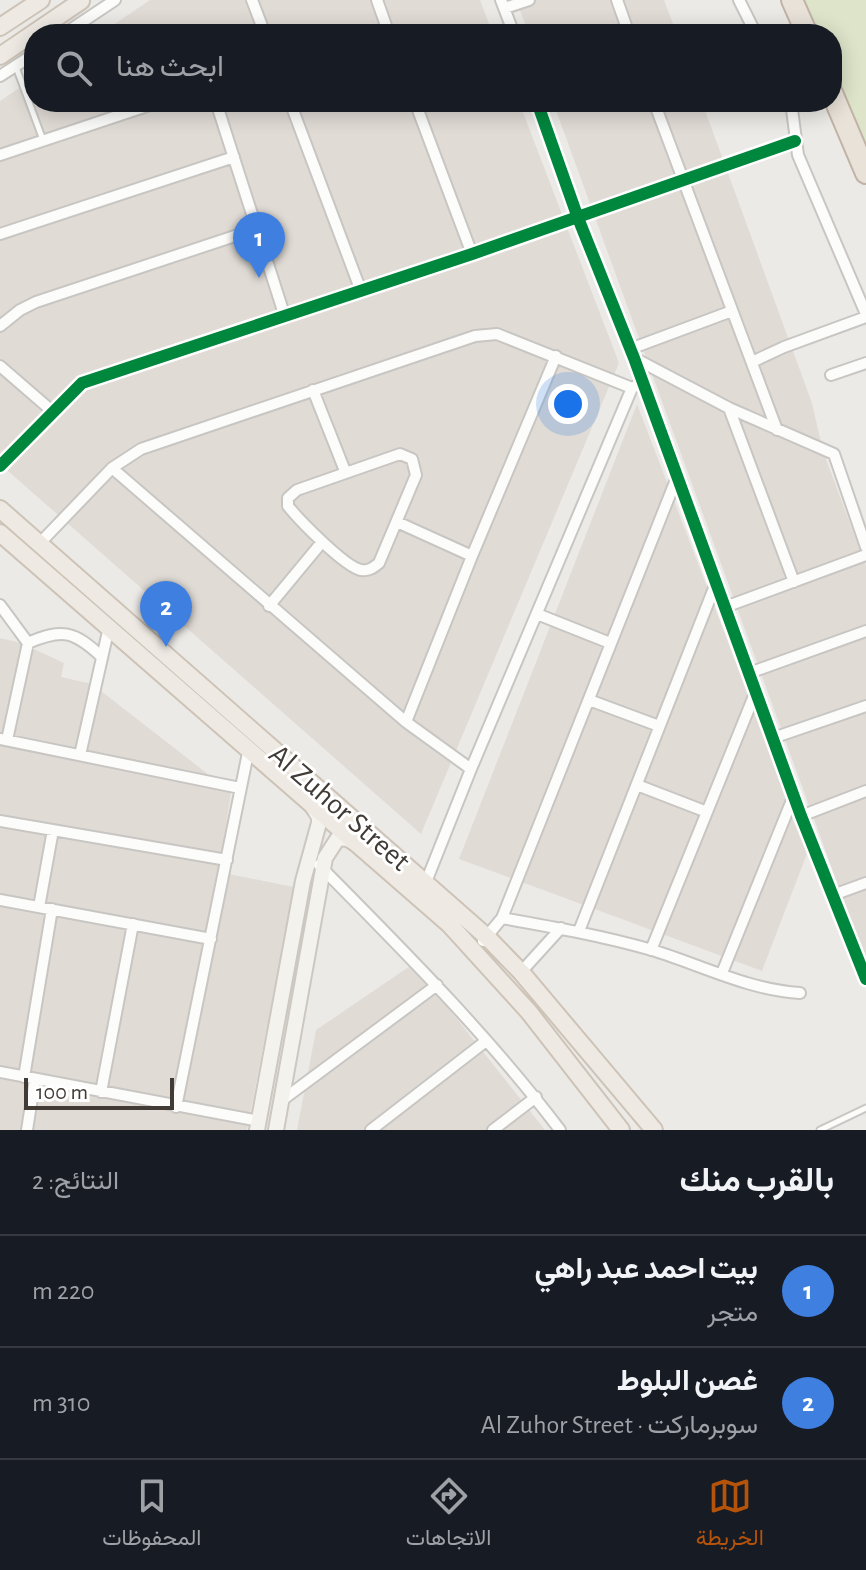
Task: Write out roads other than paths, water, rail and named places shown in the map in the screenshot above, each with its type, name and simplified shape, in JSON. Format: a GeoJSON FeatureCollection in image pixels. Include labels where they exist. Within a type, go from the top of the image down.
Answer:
{"type":"FeatureCollection","features":[{"type":"Feature","properties":{"kind":"highway"},"geometry":{"type":"LineString","coordinates":[[792,0],[803,24]]}},
{"type":"Feature","properties":{"kind":"highway"},"geometry":{"type":"LineString","coordinates":[[840,112],[866,173]]}},
{"type":"Feature","properties":{"kind":"main road"},"geometry":{"type":"LineString","coordinates":[[0,14],[33,0]]}},
{"type":"Feature","properties":{"kind":"main road"},"geometry":{"type":"LineString","coordinates":[[0,27],[41,0]]}},
{"type":"Feature","properties":{"kind":"main road"},"geometry":{"type":"LineString","coordinates":[[40,24],[82,0]]}},
{"type":"Feature","properties":{"kind":"main road"},"geometry":{"type":"LineString","coordinates":[[47,24],[82,0]]}},
{"type":"Feature","properties":{"kind":"main road"},"geometry":{"type":"LineString","coordinates":[[0,47],[24,33]]}},
{"type":"Feature","properties":{"kind":"main road"},"geometry":{"type":"LineString","coordinates":[[0,56],[24,40]]}},
{"type":"Feature","properties":{"kind":"main road","name":"Al Zuhor Street"},"geometry":{"type":"LineString","coordinates":[[0,509],[487,937],[521,972],[654,1130]]}},
{"type":"Feature","properties":{"kind":"main road","name":"Al Zuhor Street"},"geometry":{"type":"LineString","coordinates":[[0,534],[450,925],[529,1012],[621,1130]]}},
{"type":"Feature","properties":{"kind":"street"},"geometry":{"type":"LineString","coordinates":[[79,24],[115,0]]}},
{"type":"Feature","properties":{"kind":"street"},"geometry":{"type":"LineString","coordinates":[[252,0],[261,24]]}},
{"type":"Feature","properties":{"kind":"street"},"geometry":{"type":"LineString","coordinates":[[377,0],[385,24]]}},
{"type":"Feature","properties":{"kind":"street"},"geometry":{"type":"LineString","coordinates":[[510,24],[503,4],[529,0]]}},
{"type":"Feature","properties":{"kind":"street"},"geometry":{"type":"LineString","coordinates":[[617,0],[625,24]]}},
{"type":"Feature","properties":{"kind":"street"},"geometry":{"type":"LineString","coordinates":[[739,0],[751,24]]}},
{"type":"Feature","properties":{"kind":"street"},"geometry":{"type":"LineString","coordinates":[[0,76],[24,61]]}},
{"type":"Feature","properties":{"kind":"street"},"geometry":{"type":"LineString","coordinates":[[0,155],[129,112]]}},
{"type":"Feature","properties":{"kind":"street"},"geometry":{"type":"LineString","coordinates":[[219,112],[285,317]]}},
{"type":"Feature","properties":{"kind":"street"},"geometry":{"type":"LineString","coordinates":[[294,112],[361,291]]}},
{"type":"Feature","properties":{"kind":"street"},"geometry":{"type":"LineString","coordinates":[[419,112],[472,254]]}},
{"type":"Feature","properties":{"kind":"street"},"geometry":{"type":"LineString","coordinates":[[541,112],[578,218],[632,354],[637,385],[677,477],[801,816],[866,979]]}},
{"type":"Feature","properties":{"kind":"street"},"geometry":{"type":"LineString","coordinates":[[658,112],[777,430]]}},
{"type":"Feature","properties":{"kind":"street"},"geometry":{"type":"LineString","coordinates":[[752,362],[866,316],[798,155],[792,112]]}},
{"type":"Feature","properties":{"kind":"street"},"geometry":{"type":"LineString","coordinates":[[0,466],[82,383],[472,254],[795,141]]}},
{"type":"Feature","properties":{"kind":"street"},"geometry":{"type":"LineString","coordinates":[[0,234],[234,157]]}},
{"type":"Feature","properties":{"kind":"street"},"geometry":{"type":"LineString","coordinates":[[0,326],[36,302],[256,229]]}},
{"type":"Feature","properties":{"kind":"street"},"geometry":{"type":"LineString","coordinates":[[632,354],[732,311]]}},
{"type":"Feature","properties":{"kind":"street"},"geometry":{"type":"LineString","coordinates":[[39,544],[112,468],[141,449],[475,336],[497,334],[637,385]]}},
{"type":"Feature","properties":{"kind":"street"},"geometry":{"type":"LineString","coordinates":[[632,354],[729,408],[834,454],[866,547]]}},
{"type":"Feature","properties":{"kind":"street"},"geometry":{"type":"LineString","coordinates":[[406,722],[556,356]]}},
{"type":"Feature","properties":{"kind":"street"},"geometry":{"type":"LineString","coordinates":[[831,375],[866,363]]}},
{"type":"Feature","properties":{"kind":"street"},"geometry":{"type":"LineString","coordinates":[[0,366],[52,411]]}},
{"type":"Feature","properties":{"kind":"street"},"geometry":{"type":"LineString","coordinates":[[426,882],[471,769],[637,385]]}},
{"type":"Feature","properties":{"kind":"street"},"geometry":{"type":"LineString","coordinates":[[313,390],[345,471]]}},
{"type":"Feature","properties":{"kind":"street"},"geometry":{"type":"LineString","coordinates":[[729,408],[794,582]]}},
{"type":"Feature","properties":{"kind":"street"},"geometry":{"type":"LineString","coordinates":[[400,454],[412,459],[416,475],[379,563],[372,569],[352,566],[322,542],[290,509],[288,498],[297,490],[345,471],[400,454]]}},
{"type":"Feature","properties":{"kind":"street"},"geometry":{"type":"LineString","coordinates":[[112,468],[406,722],[471,769]]}},
{"type":"Feature","properties":{"kind":"street"},"geometry":{"type":"LineString","coordinates":[[475,952],[502,918],[677,477]]}},
{"type":"Feature","properties":{"kind":"street"},"geometry":{"type":"LineString","coordinates":[[397,522],[472,556]]}},
{"type":"Feature","properties":{"kind":"street"},"geometry":{"type":"LineString","coordinates":[[269,606],[322,542]]}},
{"type":"Feature","properties":{"kind":"street"},"geometry":{"type":"LineString","coordinates":[[725,607],[866,555]]}},
{"type":"Feature","properties":{"kind":"street"},"geometry":{"type":"LineString","coordinates":[[579,931],[716,583]]}},
{"type":"Feature","properties":{"kind":"street"},"geometry":{"type":"LineString","coordinates":[[0,605],[28,643]]}},
{"type":"Feature","properties":{"kind":"street"},"geometry":{"type":"LineString","coordinates":[[537,614],[610,643]]}},
{"type":"Feature","properties":{"kind":"street"},"geometry":{"type":"LineString","coordinates":[[80,755],[109,627]]}},
{"type":"Feature","properties":{"kind":"street"},"geometry":{"type":"LineString","coordinates":[[749,673],[866,631]]}},
{"type":"Feature","properties":{"kind":"street"},"geometry":{"type":"LineString","coordinates":[[28,643],[53,632],[87,643],[102,657]]}},
{"type":"Feature","properties":{"kind":"street"},"geometry":{"type":"LineString","coordinates":[[28,643],[4,740],[240,788]]}},
{"type":"Feature","properties":{"kind":"street"},"geometry":{"type":"LineString","coordinates":[[651,950],[756,691]]}},
{"type":"Feature","properties":{"kind":"street"},"geometry":{"type":"LineString","coordinates":[[589,700],[659,726]]}},
{"type":"Feature","properties":{"kind":"street"},"geometry":{"type":"LineString","coordinates":[[773,738],[866,706]]}},
{"type":"Feature","properties":{"kind":"street"},"geometry":{"type":"LineString","coordinates":[[176,1107],[249,748]]}},
{"type":"Feature","properties":{"kind":"street"},"geometry":{"type":"LineString","coordinates":[[637,785],[707,812]]}},
{"type":"Feature","properties":{"kind":"street"},"geometry":{"type":"LineString","coordinates":[[801,816],[866,792]]}},
{"type":"Feature","properties":{"kind":"street"},"geometry":{"type":"LineString","coordinates":[[722,973],[794,795]]}},
{"type":"Feature","properties":{"kind":"street"},"geometry":{"type":"LineString","coordinates":[[0,1072],[258,1125],[319,817],[309,802]]}},
{"type":"Feature","properties":{"kind":"street"},"geometry":{"type":"LineString","coordinates":[[0,821],[227,860]]}},
{"type":"Feature","properties":{"kind":"street"},"geometry":{"type":"LineString","coordinates":[[39,907],[53,830]]}},
{"type":"Feature","properties":{"kind":"street"},"geometry":{"type":"LineString","coordinates":[[276,1130],[330,847],[338,838],[358,845]]}},
{"type":"Feature","properties":{"kind":"street"},"geometry":{"type":"LineString","coordinates":[[310,855],[437,985],[536,1097],[560,1130]]}},
{"type":"Feature","properties":{"kind":"street"},"geometry":{"type":"LineString","coordinates":[[833,895],[866,883]]}},
{"type":"Feature","properties":{"kind":"street"},"geometry":{"type":"LineString","coordinates":[[0,900],[211,939]]}},
{"type":"Feature","properties":{"kind":"street"},"geometry":{"type":"LineString","coordinates":[[27,1130],[29,1078],[52,909]]}},
{"type":"Feature","properties":{"kind":"street"},"geometry":{"type":"LineString","coordinates":[[502,918],[579,931],[651,950],[774,991],[800,993]]}},
{"type":"Feature","properties":{"kind":"street"},"geometry":{"type":"LineString","coordinates":[[101,1092],[133,924]]}},
{"type":"Feature","properties":{"kind":"street"},"geometry":{"type":"LineString","coordinates":[[521,972],[561,928]]}},
{"type":"Feature","properties":{"kind":"street"},"geometry":{"type":"LineString","coordinates":[[281,1101],[437,985]]}},
{"type":"Feature","properties":{"kind":"street"},"geometry":{"type":"LineString","coordinates":[[371,1130],[486,1041]]}},
{"type":"Feature","properties":{"kind":"street"},"geometry":{"type":"LineString","coordinates":[[493,1130],[536,1097]]}},
{"type":"Feature","properties":{"kind":"lane"},"geometry":{"type":"LineString","coordinates":[[16,66],[24,88]]}},
{"type":"Feature","properties":{"kind":"lane"},"geometry":{"type":"LineString","coordinates":[[33,112],[43,141]]}},
{"type":"Feature","properties":{"kind":"lane"},"geometry":{"type":"LineString","coordinates":[[820,1130],[866,1108]]}},
{"type":"Feature","properties":{"kind":"place","name":"بيت احمد عبد راهي"},"geometry":{"type":"Point","coordinates":[259,278]}},
{"type":"Feature","properties":{"kind":"place","name":"غصن البلوط"},"geometry":{"type":"Point","coordinates":[166,647]}}]}
